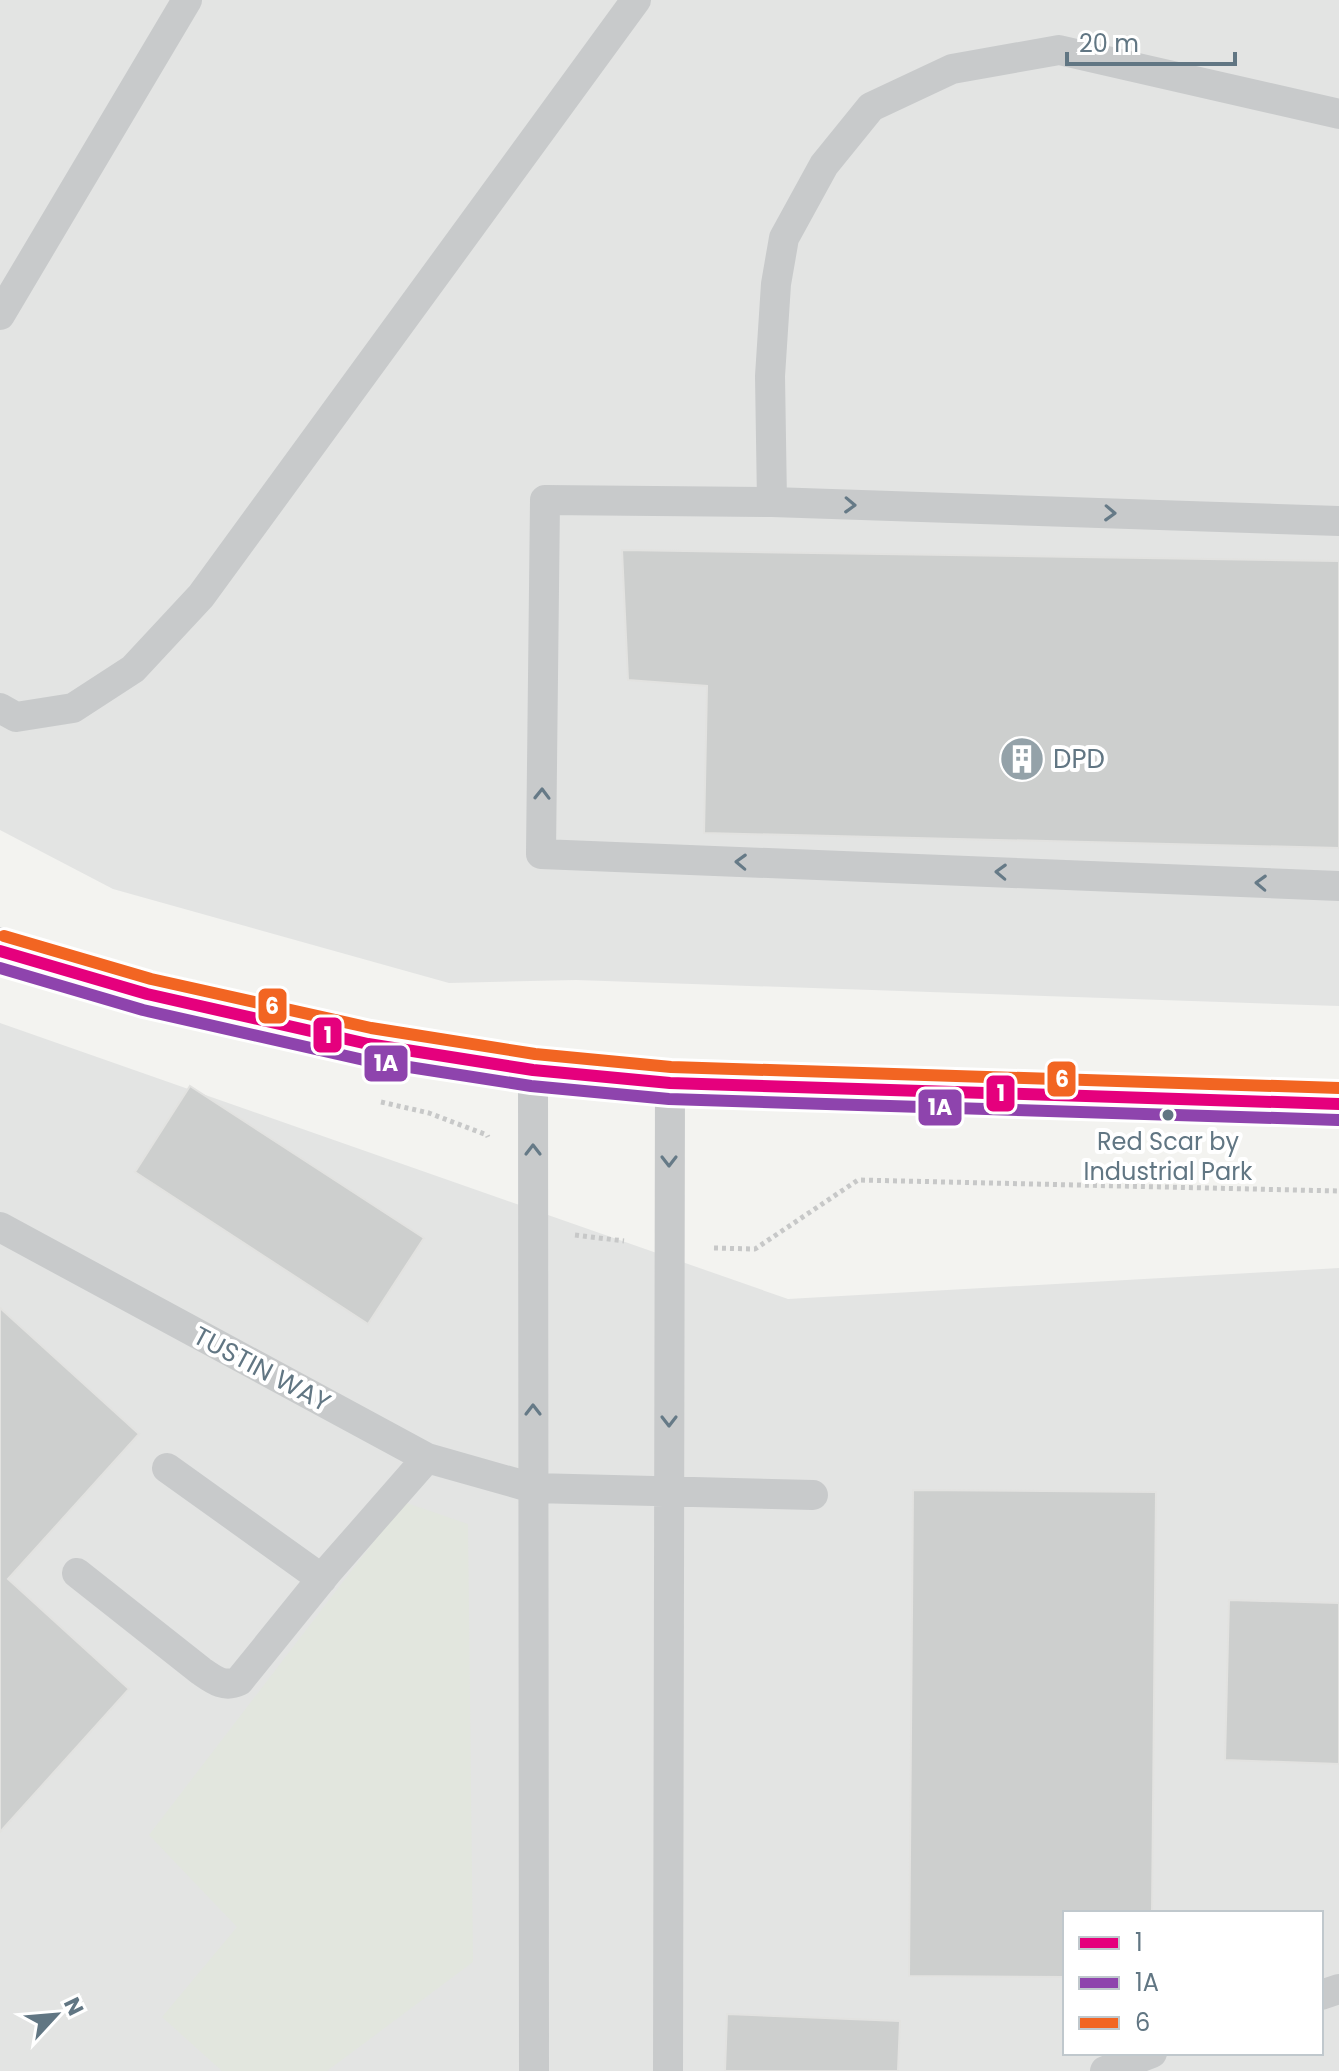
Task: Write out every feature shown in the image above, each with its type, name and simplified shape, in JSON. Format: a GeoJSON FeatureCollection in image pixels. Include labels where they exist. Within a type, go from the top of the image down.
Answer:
{"type":"FeatureCollection","features":[{"type":"Feature","properties":{"kind":"main road"},"geometry":{"type":"LineString","coordinates":[[0,951],[147,994],[368,1044],[533,1070],[670,1083],[1339,1104]]}},
{"type":"Feature","properties":{"kind":"lane"},"geometry":{"type":"LineString","coordinates":[[0,315],[187,0]]}},
{"type":"Feature","properties":{"kind":"lane"},"geometry":{"type":"LineString","coordinates":[[0,708],[16,717],[73,708],[133,669],[201,596],[636,0]]}},
{"type":"Feature","properties":{"kind":"lane"},"geometry":{"type":"LineString","coordinates":[[772,502],[770,376],[776,284],[784,238],[824,165],[871,107],[952,69],[1059,50],[1339,114]]}},
{"type":"Feature","properties":{"kind":"lane"},"geometry":{"type":"LineString","coordinates":[[1339,521],[772,502],[545,500],[541,854],[1339,886]]}},
{"type":"Feature","properties":{"kind":"lane"},"geometry":{"type":"LineString","coordinates":[[533,1070],[534,2071]]}},
{"type":"Feature","properties":{"kind":"lane"},"geometry":{"type":"LineString","coordinates":[[668,2071],[670,1083]]}},
{"type":"Feature","properties":{"kind":"lane","name":"TUSTIN WAY"},"geometry":{"type":"LineString","coordinates":[[0,1227],[427,1458],[533,1488],[813,1495]]}},
{"type":"Feature","properties":{"kind":"lane"},"geometry":{"type":"LineString","coordinates":[[77,1573],[201,1671],[219,1683],[230,1685],[239,1681],[427,1458]]}},
{"type":"Feature","properties":{"kind":"lane"},"geometry":{"type":"LineString","coordinates":[[167,1468],[322,1579]]}},
{"type":"Feature","properties":{"kind":"lane"},"geometry":{"type":"LineString","coordinates":[[1105,2071],[1147,2055]]}},
{"type":"Feature","properties":{"kind":"shaded area"},"geometry":{"type":"Polygon","coordinates":[[[0,0],[1339,0],[1339,1006],[576,980],[449,983],[113,889],[0,830],[0,0]]]}},
{"type":"Feature","properties":{"kind":"shaded area"},"geometry":{"type":"Polygon","coordinates":[[[0,1023],[788,1299],[1339,1268],[1339,2071],[0,2071],[0,1023]]]}},
{"type":"Feature","properties":{"kind":"shaded area"},"geometry":{"type":"Polygon","coordinates":[[[404,1502],[468,1524],[473,1962],[327,2071],[222,2071],[162,2017],[237,1927],[149,1835],[404,1502]]]}},
{"type":"Feature","properties":{"kind":"building","name":"DPD"},"geometry":{"type":"Polygon","coordinates":[[[622,550],[1339,561],[1339,848],[704,833],[707,686],[628,680],[622,550]]]}},
{"type":"Feature","properties":{"kind":"building"},"geometry":{"type":"Polygon","coordinates":[[[190,1086],[424,1238],[368,1324],[135,1172],[190,1086]]]}},
{"type":"Feature","properties":{"kind":"building"},"geometry":{"type":"Polygon","coordinates":[[[0,1308],[139,1434],[8,1579],[129,1689],[0,1832],[0,1308]]]}},
{"type":"Feature","properties":{"kind":"building"},"geometry":{"type":"Polygon","coordinates":[[[913,1490],[1156,1492],[1152,1911],[1063,1911],[1063,1977],[909,1976],[913,1490]]]}},
{"type":"Feature","properties":{"kind":"building"},"geometry":{"type":"Polygon","coordinates":[[[1229,1600],[1339,1603],[1339,1764],[1225,1760],[1229,1600]]]}},
{"type":"Feature","properties":{"kind":"building"},"geometry":{"type":"Polygon","coordinates":[[[727,2014],[900,2021],[898,2071],[725,2071],[727,2014]]]}},
{"type":"Feature","properties":{"kind":"transit line","name":"6"},"geometry":{"type":"LineString","coordinates":[[4,936],[151,979],[371,1028],[535,1054],[671,1067],[1339,1088]]}},
{"type":"Feature","properties":{"kind":"transit line","name":"1"},"geometry":{"type":"LineString","coordinates":[[0,951],[147,994],[368,1044],[533,1070],[670,1083],[1339,1104]]}},
{"type":"Feature","properties":{"kind":"transit line","name":"1A"},"geometry":{"type":"LineString","coordinates":[[0,968],[143,1010],[364,1060],[531,1086],[669,1099],[1338,1120]]}},
{"type":"Feature","properties":{"kind":"place","name":"DPD"},"geometry":{"type":"Point","coordinates":[1022,759]}},
{"type":"Feature","properties":{"kind":"place","name":"Red Scar by Industrial Park"},"geometry":{"type":"Point","coordinates":[1168,1115]}}]}
